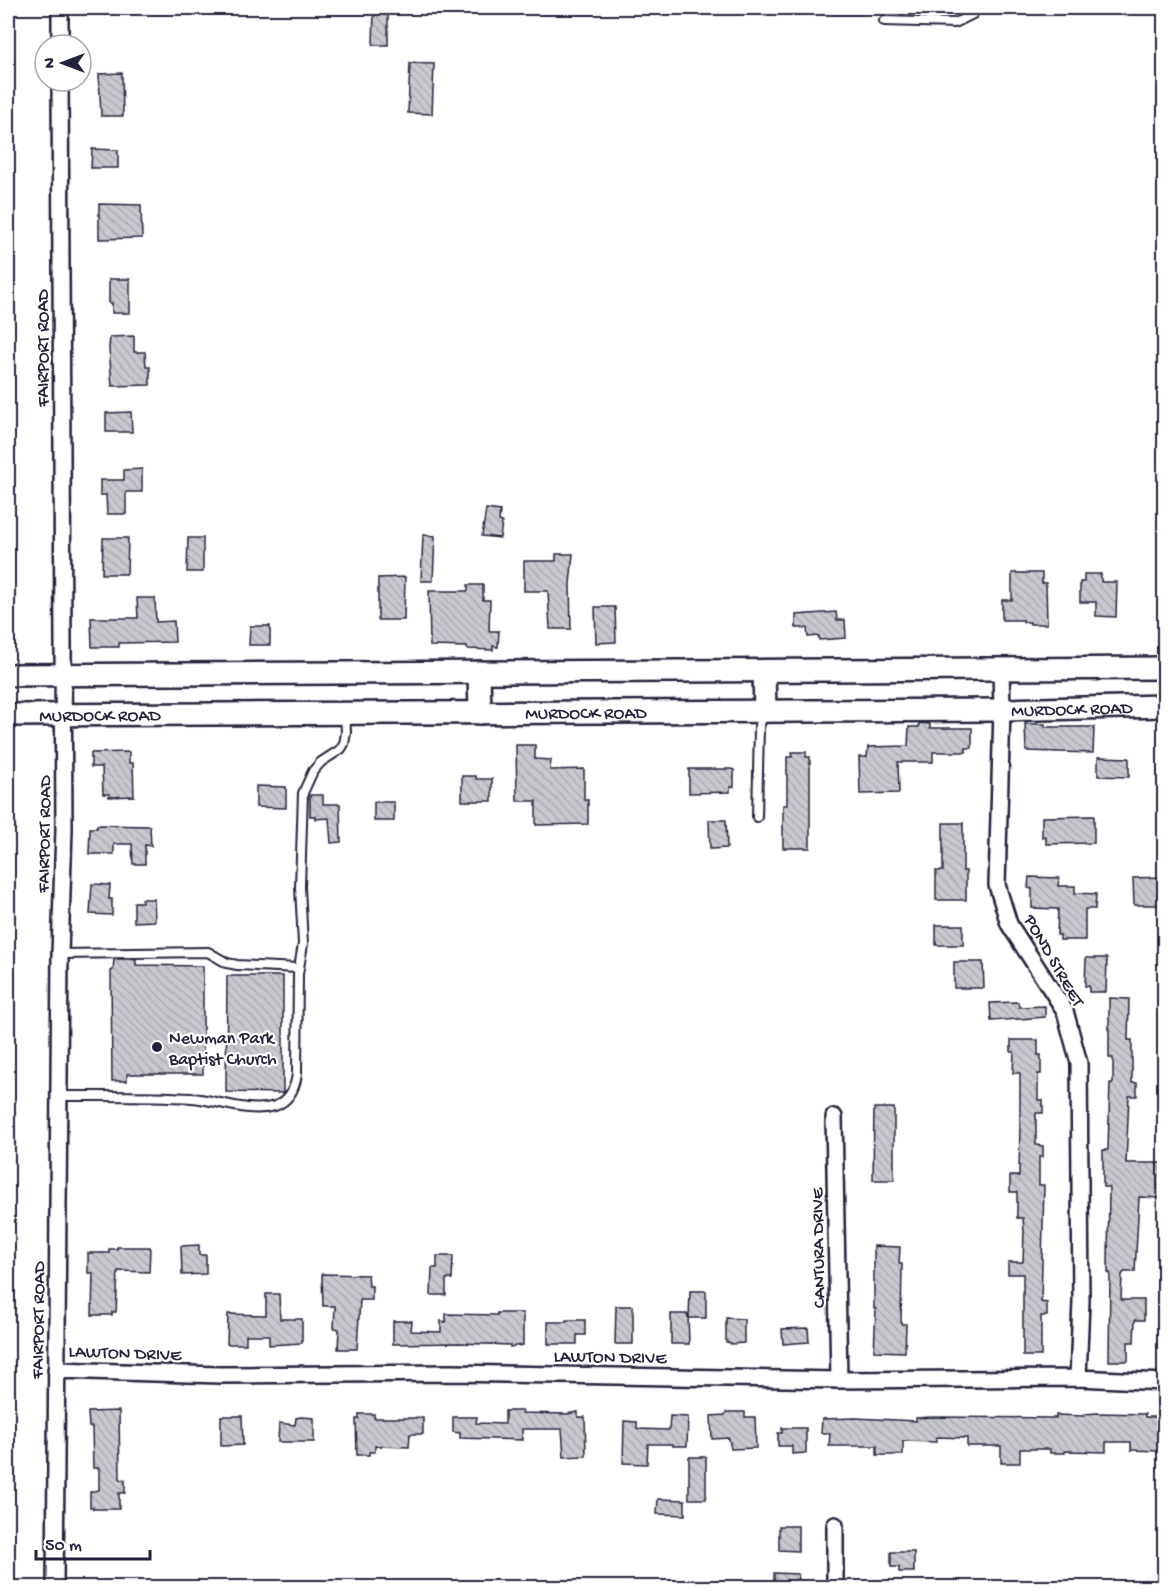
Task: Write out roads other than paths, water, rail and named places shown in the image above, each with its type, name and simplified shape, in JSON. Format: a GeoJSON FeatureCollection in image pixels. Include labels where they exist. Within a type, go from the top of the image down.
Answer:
{"type":"FeatureCollection","features":[{"type":"Feature","properties":{"kind":"main road"},"geometry":{"type":"LineString","coordinates":[[8,675],[1164,668]]}},
{"type":"Feature","properties":{"kind":"main road"},"geometry":{"type":"LineString","coordinates":[[764,671],[765,711]]}},
{"type":"Feature","properties":{"kind":"main road"},"geometry":{"type":"LineString","coordinates":[[479,672],[480,712]]}},
{"type":"Feature","properties":{"kind":"main road","name":"MURDOCK ROAD"},"geometry":{"type":"LineString","coordinates":[[8,715],[1002,710],[1164,706]]}},
{"type":"Feature","properties":{"kind":"street"},"geometry":{"type":"LineString","coordinates":[[60,8],[60,33]]}},
{"type":"Feature","properties":{"kind":"street","name":"FAIRPORT ROAD"},"geometry":{"type":"LineString","coordinates":[[55,1587],[58,1096],[64,829],[60,93]]}},
{"type":"Feature","properties":{"kind":"street","name":"POND STREET"},"geometry":{"type":"LineString","coordinates":[[1000,669],[1002,710],[997,885],[1009,924],[1065,1011],[1079,1063],[1081,1301],[1078,1378]]}},
{"type":"Feature","properties":{"kind":"street","name":"CANTURA DRIVE"},"geometry":{"type":"LineString","coordinates":[[834,1117],[838,1380]]}},
{"type":"Feature","properties":{"kind":"street","name":"LAWTON DRIVE"},"geometry":{"type":"LineString","coordinates":[[56,1370],[220,1375],[451,1373],[838,1380],[1078,1378],[1164,1382]]}},
{"type":"Feature","properties":{"kind":"street"},"geometry":{"type":"LineString","coordinates":[[835,1525],[835,1587]]}},
{"type":"Feature","properties":{"kind":"lane"},"geometry":{"type":"LineString","coordinates":[[884,21],[956,23],[973,14],[974,8]]}},
{"type":"Feature","properties":{"kind":"lane"},"geometry":{"type":"LineString","coordinates":[[757,817],[759,728],[765,711]]}},
{"type":"Feature","properties":{"kind":"lane"},"geometry":{"type":"LineString","coordinates":[[58,1096],[193,1098],[227,1105],[268,1107],[284,1102],[293,1090],[297,1074],[298,968],[303,944],[300,887],[303,793],[313,771],[344,744],[345,713]]}},
{"type":"Feature","properties":{"kind":"lane"},"geometry":{"type":"LineString","coordinates":[[60,954],[208,952],[227,963],[237,965],[298,968]]}},
{"type":"Feature","properties":{"kind":"place","name":"Newman Park Baptist Church"},"geometry":{"type":"Point","coordinates":[157,1047]}}]}
